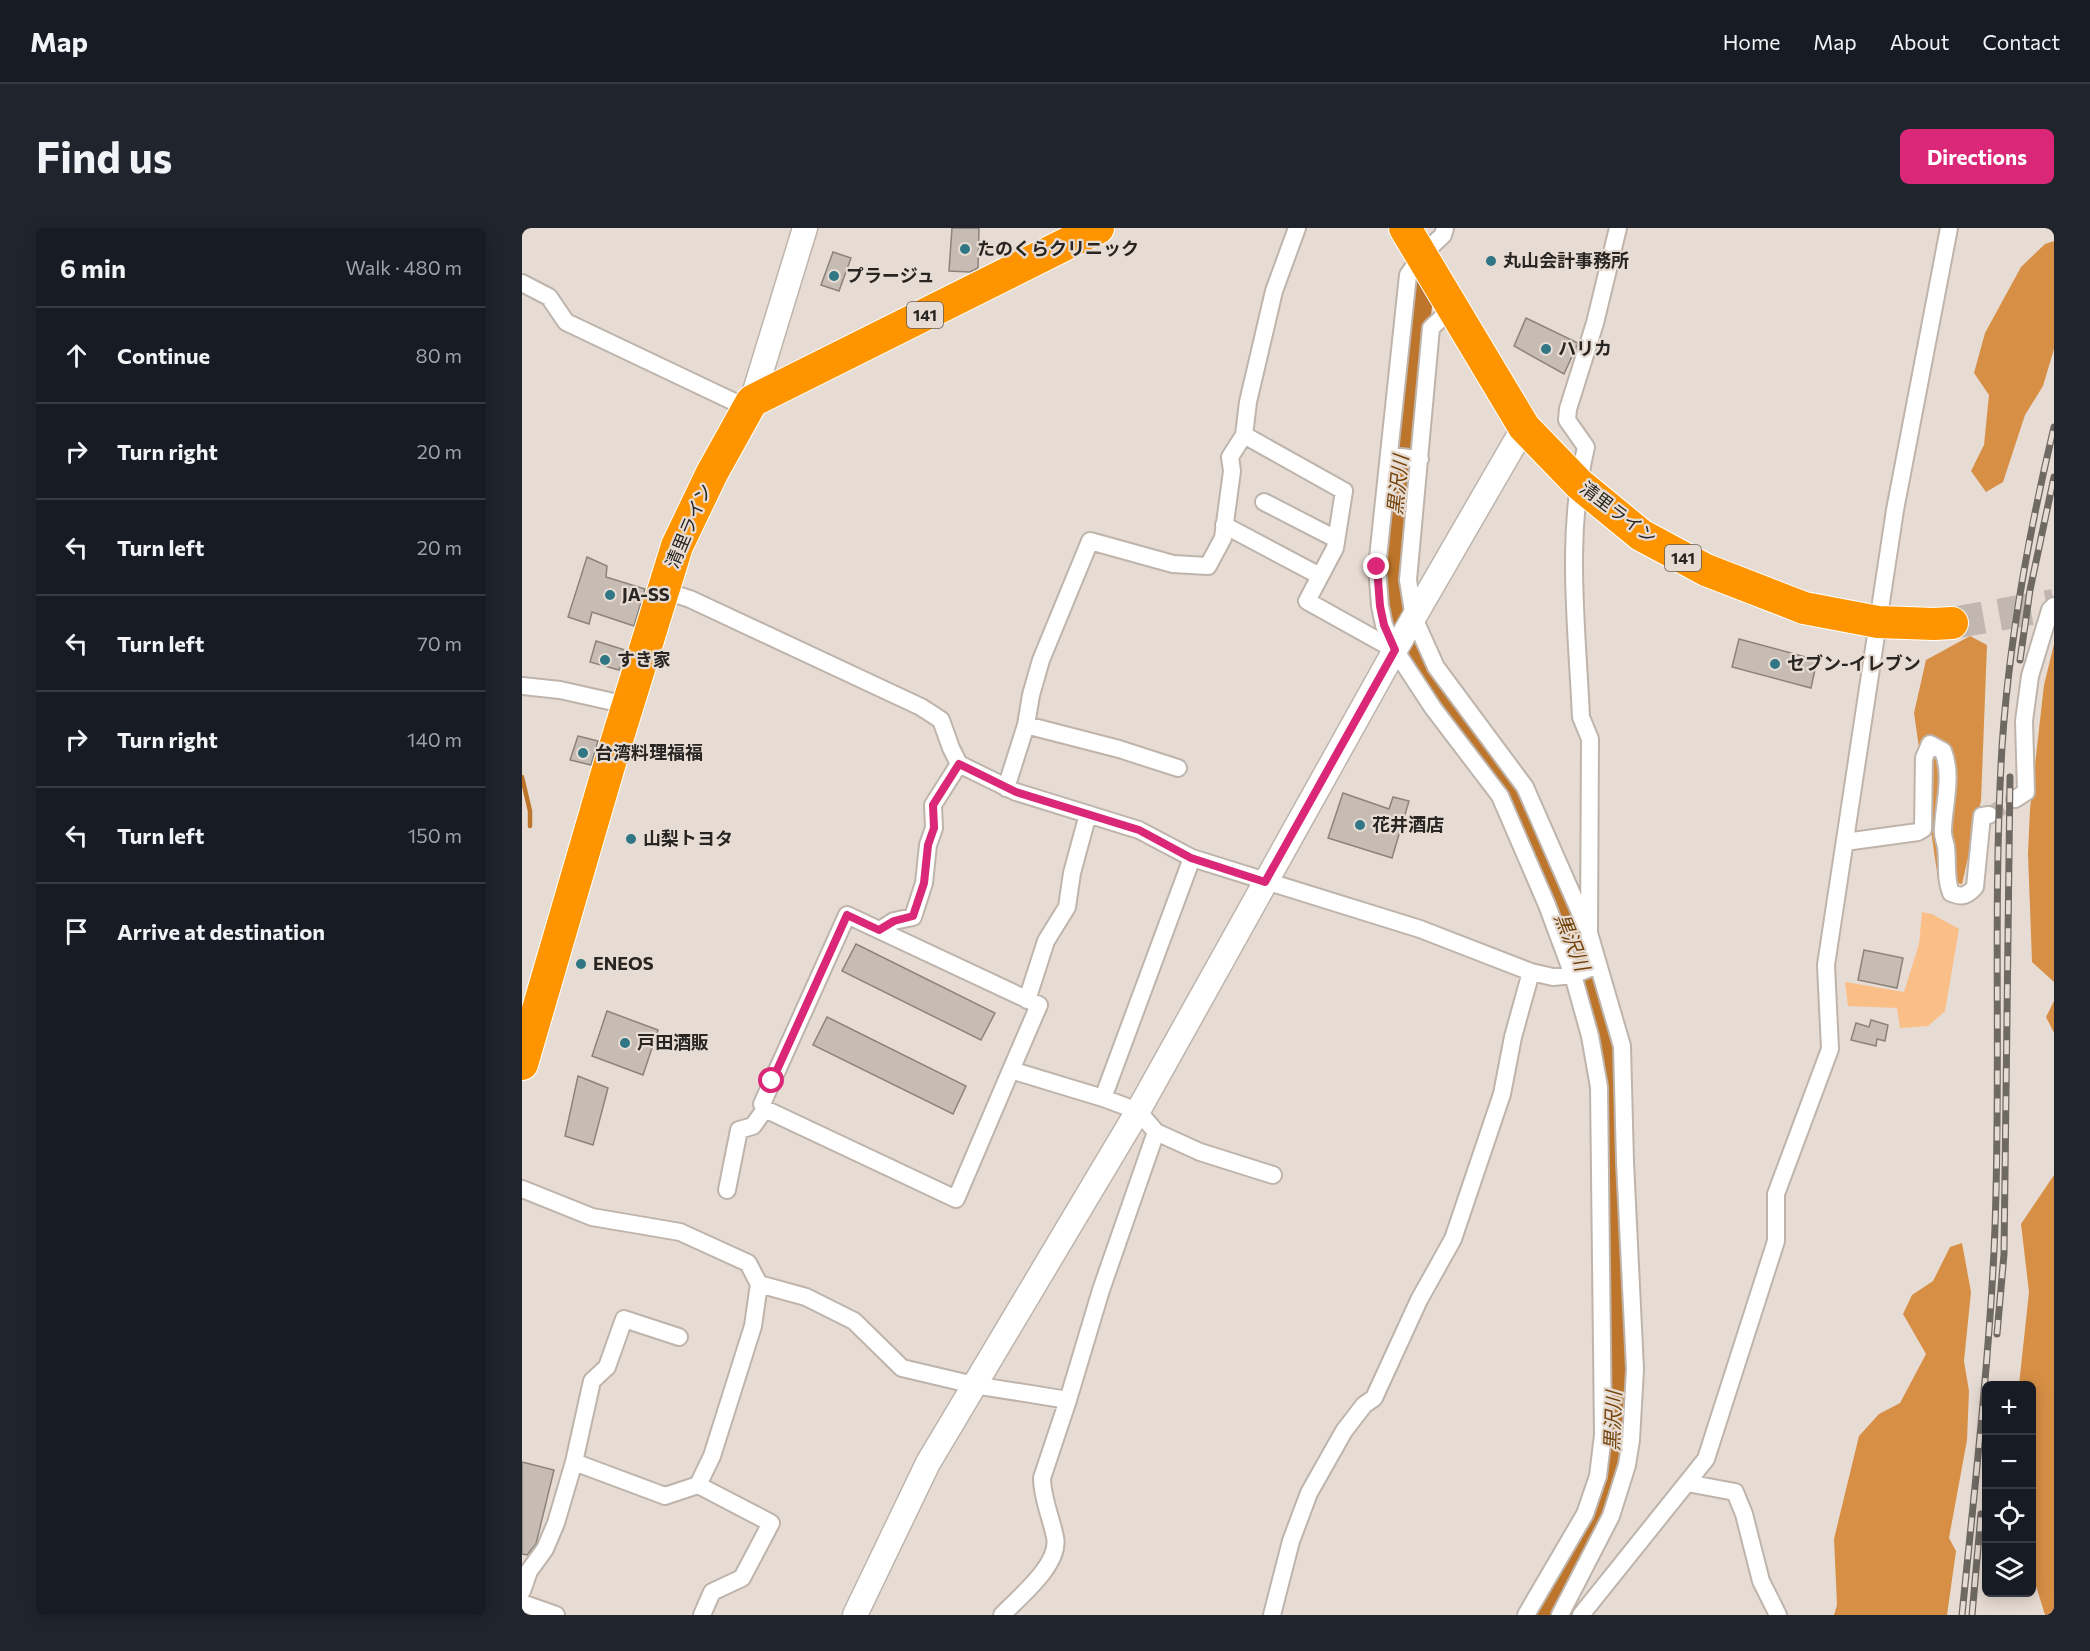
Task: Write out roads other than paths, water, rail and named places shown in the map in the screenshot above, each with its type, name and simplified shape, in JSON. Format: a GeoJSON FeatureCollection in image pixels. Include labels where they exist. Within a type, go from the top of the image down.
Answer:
{"type":"FeatureCollection","features":[{"type":"Feature","properties":{"kind":"highway","name":"141"},"geometry":{"type":"LineString","coordinates":[[750,405],[1098,228]]}},
{"type":"Feature","properties":{"kind":"highway","name":"清里ライン"},"geometry":{"type":"LineString","coordinates":[[1410,236],[1524,427],[1579,484],[1641,535],[1706,570],[1804,608],[1878,622],[1952,623]]}},
{"type":"Feature","properties":{"kind":"highway","name":"清里ライン"},"geometry":{"type":"LineString","coordinates":[[522,1064],[627,705],[677,546],[712,473],[750,405]]}},
{"type":"Feature","properties":{"kind":"street"},"geometry":{"type":"LineString","coordinates":[[522,284],[549,297],[566,322],[750,405],[805,228]]}},
{"type":"Feature","properties":{"kind":"street"},"geometry":{"type":"LineString","coordinates":[[1006,788],[1026,725],[1031,695],[1041,660],[1090,541],[1173,564],[1208,566],[1223,538],[1232,471],[1230,457],[1244,435],[1248,402],[1274,291],[1297,228]]}},
{"type":"Feature","properties":{"kind":"street"},"geometry":{"type":"LineString","coordinates":[[1445,228],[1443,235],[1410,236],[1405,457],[1408,580],[1413,618],[1500,796],[1547,905],[1585,970],[1622,1047],[1612,1162],[1603,1435],[1598,1476],[1585,1514],[1526,1615]]}},
{"type":"Feature","properties":{"kind":"street"},"geometry":{"type":"LineString","coordinates":[[1560,1615],[1611,1516],[1627,1465],[1632,1440],[1635,1369],[1612,1162],[1590,1036],[1585,970],[1589,933],[1590,739],[1581,717],[1574,550],[1579,484],[1587,447],[1567,420],[1568,409],[1595,323],[1618,228]]}},
{"type":"Feature","properties":{"kind":"street"},"geometry":{"type":"LineString","coordinates":[[1581,1615],[1706,1459],[1776,1241],[1776,1194],[1830,1049],[1826,965],[1894,510],[1949,228]]}},
{"type":"Feature","properties":{"kind":"street"},"geometry":{"type":"LineString","coordinates":[[1454,307],[1431,328],[1405,457],[1377,567],[1384,625],[1395,650],[1433,708],[1525,786],[1589,933]]}},
{"type":"Feature","properties":{"kind":"street"},"geometry":{"type":"LineString","coordinates":[[855,1615],[927,1463],[1138,1111],[1413,618],[1524,427]]}},
{"type":"Feature","properties":{"kind":"street"},"geometry":{"type":"LineString","coordinates":[[1244,435],[1344,491],[1335,548],[1307,601],[1395,650]]}},
{"type":"Feature","properties":{"kind":"street"},"geometry":{"type":"LineString","coordinates":[[1264,502],[1336,539]]}},
{"type":"Feature","properties":{"kind":"street"},"geometry":{"type":"LineString","coordinates":[[1224,525],[1320,576]]}},
{"type":"Feature","properties":{"kind":"street"},"geometry":{"type":"LineString","coordinates":[[662,590],[690,599],[921,707],[941,720],[959,764],[1006,788],[1041,801],[1139,830],[1191,858],[1420,929],[1532,972],[1553,977],[1585,970]]}},
{"type":"Feature","properties":{"kind":"street"},"geometry":{"type":"LineString","coordinates":[[2015,799],[2026,792],[2024,721],[2030,676],[2046,621],[2054,606]]}},
{"type":"Feature","properties":{"kind":"street"},"geometry":{"type":"LineString","coordinates":[[522,686],[560,690],[627,705]]}},
{"type":"Feature","properties":{"kind":"street"},"geometry":{"type":"LineString","coordinates":[[1026,725],[1119,749],[1178,768]]}},
{"type":"Feature","properties":{"kind":"street"},"geometry":{"type":"LineString","coordinates":[[1845,842],[1918,832],[1923,829],[1924,758],[1930,744],[1944,751],[1946,759],[1948,777],[1942,832],[1946,848],[1948,886],[1951,893],[1958,896],[1968,895],[1976,887],[1982,816],[1989,815]]}},
{"type":"Feature","properties":{"kind":"street"},"geometry":{"type":"LineString","coordinates":[[879,930],[894,921],[913,916],[924,883],[928,845],[934,828],[933,805],[959,764]]}},
{"type":"Feature","properties":{"kind":"street"},"geometry":{"type":"LineString","coordinates":[[1027,1000],[1046,941],[1067,907],[1072,873],[1088,814]]}},
{"type":"Feature","properties":{"kind":"street"},"geometry":{"type":"LineString","coordinates":[[1524,851],[1549,841]]}},
{"type":"Feature","properties":{"kind":"street"},"geometry":{"type":"LineString","coordinates":[[1103,1098],[1191,858]]}},
{"type":"Feature","properties":{"kind":"street"},"geometry":{"type":"LineString","coordinates":[[847,915],[1027,1000],[1040,1005],[956,1199],[765,1109],[762,1104],[847,915]]}},
{"type":"Feature","properties":{"kind":"street"},"geometry":{"type":"LineString","coordinates":[[1272,1615],[1292,1541],[1309,1493],[1344,1431],[1364,1405],[1374,1398],[1419,1300],[1453,1239],[1502,1094],[1513,1037],[1532,972]]}},
{"type":"Feature","properties":{"kind":"street"},"geometry":{"type":"LineString","coordinates":[[1011,1070],[1138,1111],[1156,1132],[1200,1152],[1273,1175]]}},
{"type":"Feature","properties":{"kind":"street"},"geometry":{"type":"LineString","coordinates":[[727,1190],[739,1130],[753,1126],[765,1109]]}},
{"type":"Feature","properties":{"kind":"street"},"geometry":{"type":"LineString","coordinates":[[1002,1615],[1038,1578],[1051,1560],[1056,1540],[1042,1490],[1042,1478],[1101,1290],[1156,1132]]}},
{"type":"Feature","properties":{"kind":"street"},"geometry":{"type":"LineString","coordinates":[[522,1189],[592,1217],[680,1232],[748,1263],[759,1284],[753,1326],[712,1456],[698,1485]]}},
{"type":"Feature","properties":{"kind":"street"},"geometry":{"type":"LineString","coordinates":[[759,1284],[806,1297],[854,1321],[902,1368],[974,1385],[1068,1400]]}},
{"type":"Feature","properties":{"kind":"street"},"geometry":{"type":"LineString","coordinates":[[522,1591],[529,1571],[545,1549],[556,1523],[574,1461],[592,1381],[607,1367],[624,1319],[679,1336]]}},
{"type":"Feature","properties":{"kind":"street"},"geometry":{"type":"LineString","coordinates":[[574,1461],[664,1496],[698,1485],[771,1523],[742,1578],[712,1592],[702,1615]]}},
{"type":"Feature","properties":{"kind":"street"},"geometry":{"type":"LineString","coordinates":[[1686,1483],[1735,1492],[1744,1514],[1761,1581],[1778,1615]]}},
{"type":"Feature","properties":{"kind":"street"},"geometry":{"type":"LineString","coordinates":[[522,1603],[556,1615]]}},
{"type":"Feature","properties":{"kind":"waterway","name":"黒沢川"},"geometry":{"type":"LineString","coordinates":[[1420,293],[1391,551],[1391,603],[1419,665],[1501,778],[1524,824],[1590,986],[1607,1046],[1615,1438],[1608,1481],[1595,1510],[1537,1615]]}},
{"type":"Feature","properties":{"kind":"waterway"},"geometry":{"type":"LineString","coordinates":[[522,777],[530,811],[530,826]]}},
{"type":"Feature","properties":{"kind":"tunnel"},"geometry":{"type":"LineString","coordinates":[[1952,623],[2054,605]]}},
{"type":"Feature","properties":{"kind":"tunnel"},"geometry":{"type":"LineString","coordinates":[[1989,815],[2015,799]]}},
{"type":"Feature","properties":{"kind":"railway"},"geometry":{"type":"LineString","coordinates":[[1962,1615],[1984,1387],[1994,1251],[1999,810],[2005,707],[2021,586],[2054,427]]}},
{"type":"Feature","properties":{"kind":"railway"},"geometry":{"type":"LineString","coordinates":[[2020,660],[2030,590],[2054,477]]}},
{"type":"Feature","properties":{"kind":"railway"},"geometry":{"type":"LineString","coordinates":[[1997,1334],[2004,1254],[2010,777]]}},
{"type":"Feature","properties":{"kind":"railway"},"geometry":{"type":"LineString","coordinates":[[1972,1615],[1981,1514]]}},
{"type":"Feature","properties":{"kind":"place","name":"たのくらクリニック"},"geometry":{"type":"Point","coordinates":[965,249]}},
{"type":"Feature","properties":{"kind":"place","name":"丸山会計事務所"},"geometry":{"type":"Point","coordinates":[1491,261]}},
{"type":"Feature","properties":{"kind":"place","name":"プラージュ"},"geometry":{"type":"Point","coordinates":[834,276]}},
{"type":"Feature","properties":{"kind":"place","name":"ハリカ"},"geometry":{"type":"Point","coordinates":[1546,349]}},
{"type":"Feature","properties":{"kind":"place","name":"JA-SS"},"geometry":{"type":"Point","coordinates":[610,595]}},
{"type":"Feature","properties":{"kind":"place","name":"すき家"},"geometry":{"type":"Point","coordinates":[605,660]}},
{"type":"Feature","properties":{"kind":"place","name":"セブン-イレブン"},"geometry":{"type":"Point","coordinates":[1775,664]}},
{"type":"Feature","properties":{"kind":"place","name":"台湾料理福福"},"geometry":{"type":"Point","coordinates":[583,753]}},
{"type":"Feature","properties":{"kind":"place","name":"花井酒店"},"geometry":{"type":"Point","coordinates":[1360,825]}},
{"type":"Feature","properties":{"kind":"place","name":"山梨トヨタ"},"geometry":{"type":"Point","coordinates":[631,839]}},
{"type":"Feature","properties":{"kind":"place","name":"ENEOS"},"geometry":{"type":"Point","coordinates":[581,964]}},
{"type":"Feature","properties":{"kind":"place","name":"戸田酒販"},"geometry":{"type":"Point","coordinates":[625,1043]}}]}
